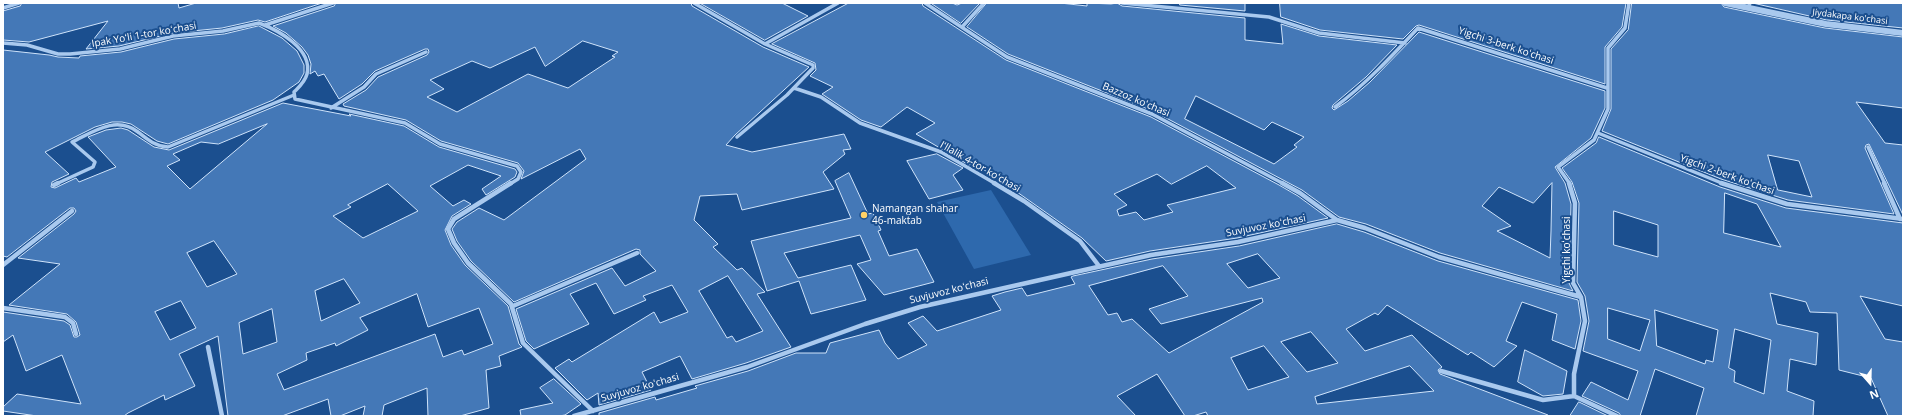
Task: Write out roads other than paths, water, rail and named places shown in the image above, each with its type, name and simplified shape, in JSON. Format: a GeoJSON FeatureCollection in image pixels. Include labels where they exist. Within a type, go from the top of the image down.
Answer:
{"type":"FeatureCollection","features":[{"type":"Feature","properties":{"kind":"street"},"geometry":{"type":"LineString","coordinates":[[3,8],[19,3]]}},
{"type":"Feature","properties":{"kind":"street"},"geometry":{"type":"LineString","coordinates":[[265,25],[333,3]]}},
{"type":"Feature","properties":{"kind":"street"},"geometry":{"type":"LineString","coordinates":[[694,3],[765,44],[813,65],[810,72],[794,88],[737,137]]}},
{"type":"Feature","properties":{"kind":"street"},"geometry":{"type":"LineString","coordinates":[[765,44],[838,3]]}},
{"type":"Feature","properties":{"kind":"street","name":"Bazzoz koʻchasi"},"geometry":{"type":"LineString","coordinates":[[924,3],[1007,57],[1152,114],[1300,193],[1337,220]]}},
{"type":"Feature","properties":{"kind":"street"},"geometry":{"type":"LineString","coordinates":[[962,27],[984,3]]}},
{"type":"Feature","properties":{"kind":"street"},"geometry":{"type":"LineString","coordinates":[[1122,3],[1269,17],[1319,33],[1405,43]]}},
{"type":"Feature","properties":{"kind":"street","name":"Yigchi koʻchasi"},"geometry":{"type":"LineString","coordinates":[[1581,297],[1572,283],[1574,276],[1575,202],[1569,182],[1558,167],[1594,140],[1598,133],[1608,109],[1608,48],[1618,39],[1629,24],[1629,3]]}},
{"type":"Feature","properties":{"kind":"street","name":"Jiydakapa ko'chasi"},"geometry":{"type":"LineString","coordinates":[[1725,3],[1749,6],[1826,24],[1903,33]]}},
{"type":"Feature","properties":{"kind":"street","name":"Ipak Yoʻli 1-tor koʻchasi"},"geometry":{"type":"LineString","coordinates":[[3,43],[27,45],[58,54],[70,54],[120,49],[173,36],[223,31],[249,24],[259,23],[265,25]]}},
{"type":"Feature","properties":{"kind":"street"},"geometry":{"type":"LineString","coordinates":[[265,25],[293,43],[302,54],[308,70],[307,75],[294,92],[295,99],[301,102],[364,113],[405,123],[440,144],[510,164],[520,169],[521,174],[511,185],[454,219],[448,229],[458,251],[471,267],[502,294],[513,306],[518,334],[523,343],[593,411]]}},
{"type":"Feature","properties":{"kind":"street","name":"Yigchi 3-berk koʻchasi"},"geometry":{"type":"LineString","coordinates":[[1405,43],[1418,28],[1427,29],[1607,88]]}},
{"type":"Feature","properties":{"kind":"street"},"geometry":{"type":"LineString","coordinates":[[1335,107],[1358,90],[1405,43]]}},
{"type":"Feature","properties":{"kind":"street"},"geometry":{"type":"LineString","coordinates":[[331,108],[364,87],[376,74],[426,52]]}},
{"type":"Feature","properties":{"kind":"street","name":"Iʻllalik 4-tor koʻchasi"},"geometry":{"type":"LineString","coordinates":[[794,88],[821,97],[860,123],[941,152],[974,171],[1024,201],[1080,242],[1100,266]]}},
{"type":"Feature","properties":{"kind":"street"},"geometry":{"type":"LineString","coordinates":[[54,185],[90,169],[95,164],[95,162],[72,142],[112,125],[127,125],[156,146],[168,147],[294,95]]}},
{"type":"Feature","properties":{"kind":"street","name":"Yigchi 2-berk koʻchasi"},"geometry":{"type":"LineString","coordinates":[[1598,133],[1698,174],[1771,200],[1824,211],[1839,210],[1902,219]]}},
{"type":"Feature","properties":{"kind":"street"},"geometry":{"type":"LineString","coordinates":[[1868,148],[1902,219]]}},
{"type":"Feature","properties":{"kind":"street"},"geometry":{"type":"LineString","coordinates":[[3,265],[72,211]]}},
{"type":"Feature","properties":{"kind":"street","name":"Yigchi koʻchasi"},"geometry":{"type":"LineString","coordinates":[[1337,220],[1365,228],[1438,257],[1581,297]]}},
{"type":"Feature","properties":{"kind":"street","name":"Suvjuvoz koʻchasi"},"geometry":{"type":"LineString","coordinates":[[574,416],[747,367],[865,324],[920,307],[1151,255],[1238,242],[1337,220]]}},
{"type":"Feature","properties":{"kind":"street"},"geometry":{"type":"LineString","coordinates":[[513,306],[562,284],[581,279],[637,253]]}},
{"type":"Feature","properties":{"kind":"street"},"geometry":{"type":"LineString","coordinates":[[1574,396],[1574,374],[1585,321],[1581,297]]}},
{"type":"Feature","properties":{"kind":"street"},"geometry":{"type":"LineString","coordinates":[[3,308],[65,317],[73,323],[76,334]]}},
{"type":"Feature","properties":{"kind":"street"},"geometry":{"type":"LineString","coordinates":[[208,347],[222,416]]}},
{"type":"Feature","properties":{"kind":"street"},"geometry":{"type":"LineString","coordinates":[[1441,371],[1543,400],[1574,396],[1617,416]]}},
{"type":"Feature","properties":{"kind":"place","name":"Namangan shahar 46-maktab"},"geometry":{"type":"Point","coordinates":[864,215]}}]}
